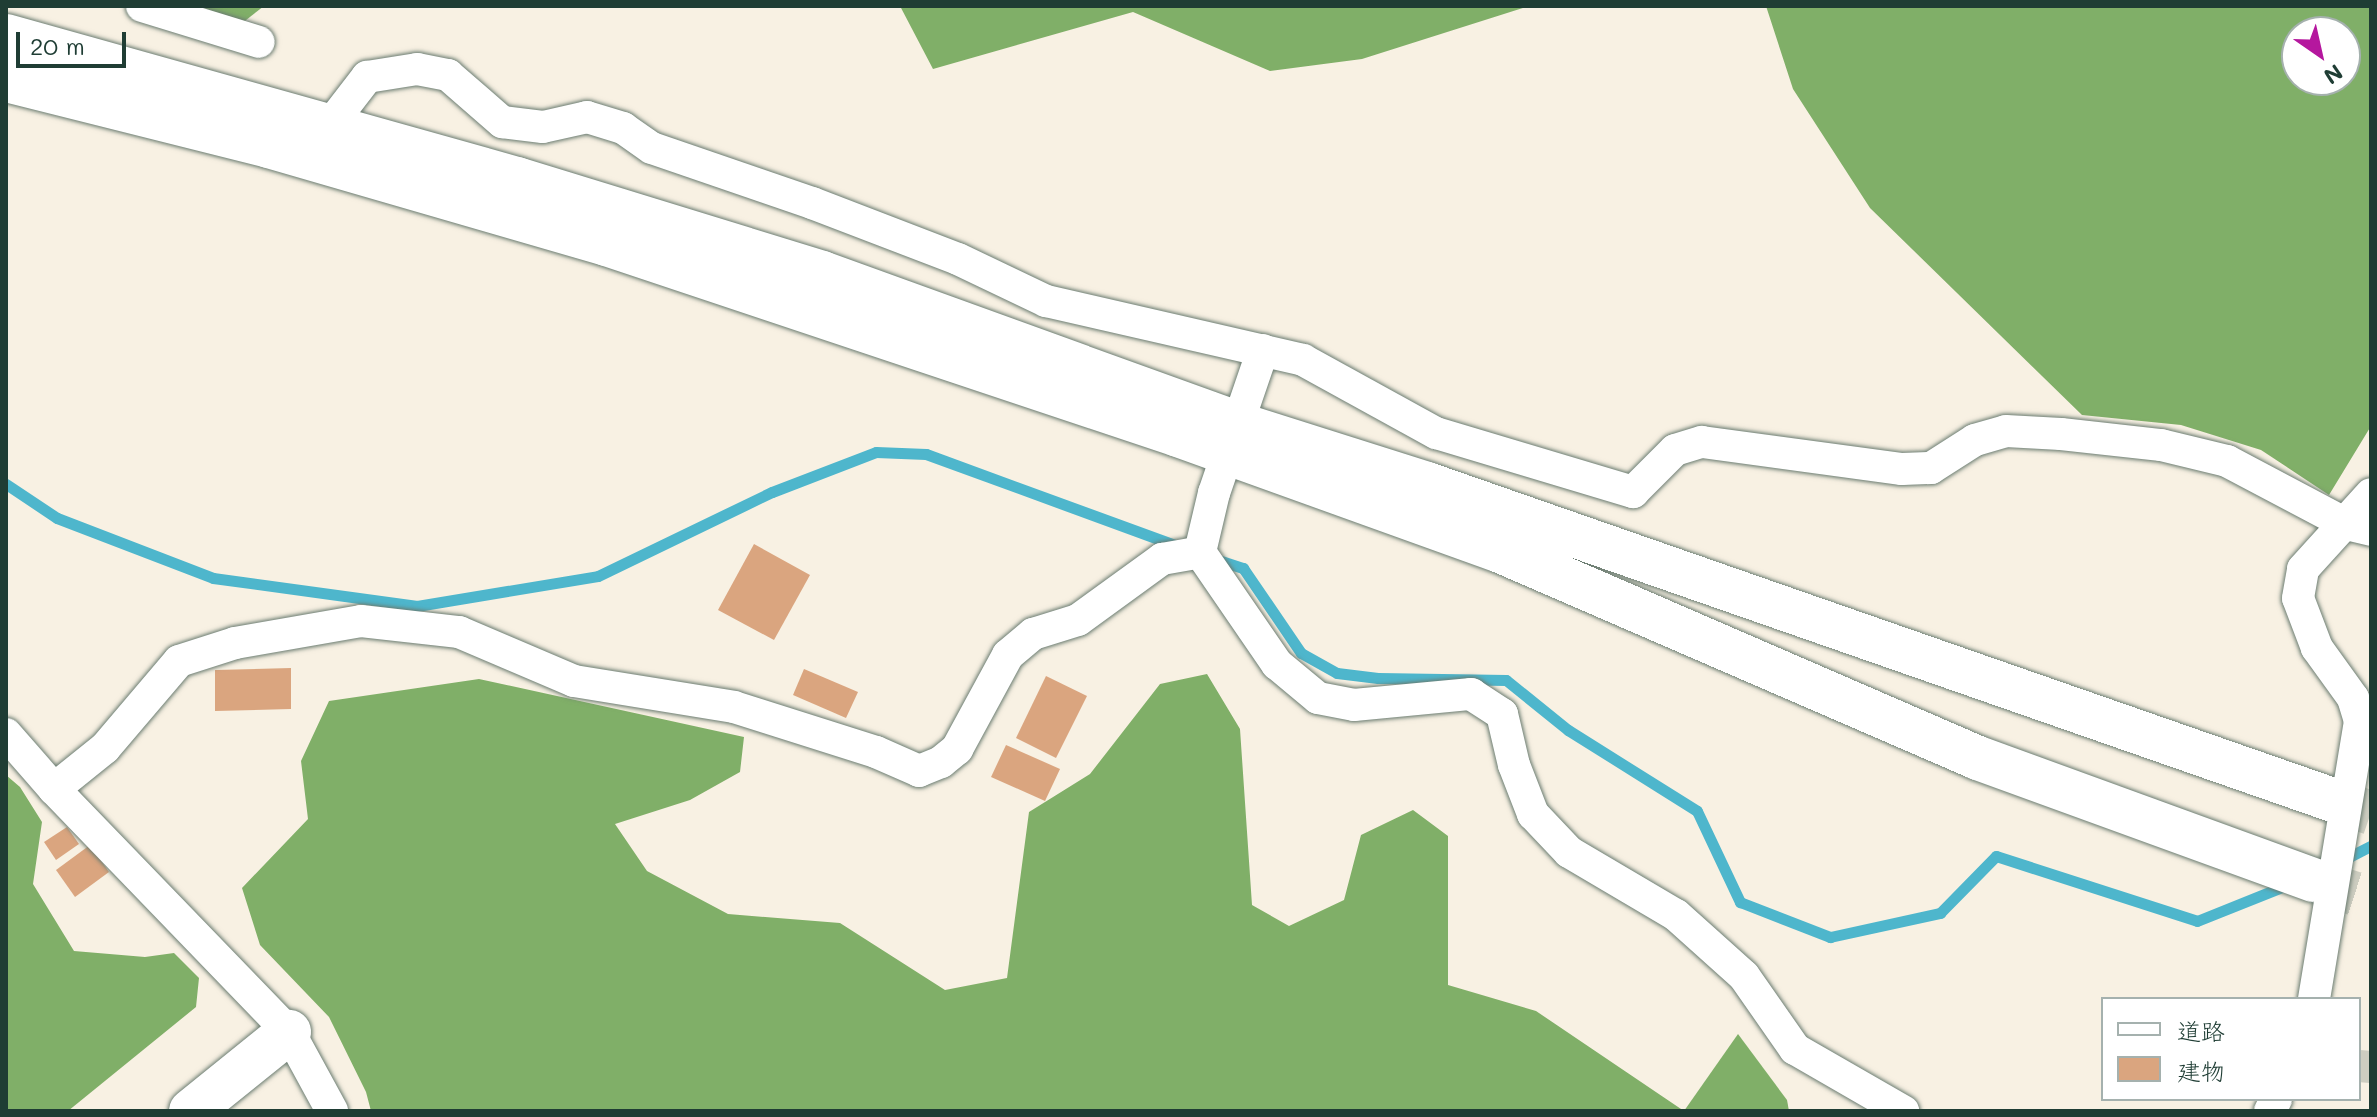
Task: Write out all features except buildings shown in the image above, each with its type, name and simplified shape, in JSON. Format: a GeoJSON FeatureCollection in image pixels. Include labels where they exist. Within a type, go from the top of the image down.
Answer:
{"type":"FeatureCollection","features":[{"type":"Feature","properties":{"kind":"street"},"geometry":{"type":"LineString","coordinates":[[142,6],[259,42]]}},
{"type":"Feature","properties":{"kind":"street"},"geometry":{"type":"LineString","coordinates":[[6,36],[330,125],[822,273],[1234,438],[1280,475],[1498,550],[1978,758],[2313,880]]}},
{"type":"Feature","properties":{"kind":"street"},"geometry":{"type":"LineString","coordinates":[[330,125],[367,77],[417,69],[448,75],[502,122],[543,127],[587,117],[623,128],[652,148],[812,203],[958,259],[1046,301],[1303,360],[1436,433],[1633,492],[1675,450],[1702,442],[1902,469],[1931,468],[1975,440],[2006,431],[2161,445],[2227,461],[2359,527]]}},
{"type":"Feature","properties":{"kind":"street"},"geometry":{"type":"LineString","coordinates":[[6,80],[269,146],[606,244],[1234,438],[1442,489],[2333,800]]}},
{"type":"Feature","properties":{"kind":"street"},"geometry":{"type":"LineString","coordinates":[[1263,350],[1214,493],[1200,552],[1277,664],[1318,698],[1354,705],[1471,694],[1502,714],[1514,765],[1533,814],[1569,852],[1676,915],[1744,976],[1795,1049],[1903,1111]]}},
{"type":"Feature","properties":{"kind":"street"},"geometry":{"type":"LineString","coordinates":[[2314,997],[2360,721],[2353,698],[2317,648],[2298,598],[2303,569],[2359,527],[2371,494]]}},
{"type":"Feature","properties":{"kind":"street"},"geometry":{"type":"LineString","coordinates":[[54,789],[105,748],[179,661],[235,643],[361,621],[459,632],[574,681],[734,707],[876,752],[919,771],[941,762],[957,749],[1008,655],[1033,634],[1078,620],[1162,559],[1200,552]]}},
{"type":"Feature","properties":{"kind":"street"},"geometry":{"type":"LineString","coordinates":[[6,734],[54,789],[289,1032],[332,1111]]}},
{"type":"Feature","properties":{"kind":"street"},"geometry":{"type":"LineString","coordinates":[[191,1111],[289,1032]]}},
{"type":"Feature","properties":{"kind":"green space"},"geometry":{"type":"Polygon","coordinates":[[[181,6],[264,6],[241,24],[181,6]]]}},
{"type":"Feature","properties":{"kind":"green space"},"geometry":{"type":"Polygon","coordinates":[[[900,6],[1529,6],[1362,59],[1270,71],[1133,12],[933,69],[900,6]]]}},
{"type":"Feature","properties":{"kind":"green space"},"geometry":{"type":"Polygon","coordinates":[[[1766,6],[2371,6],[2371,426],[2329,495],[2261,450],[2181,425],[2082,415],[1870,208],[1793,89],[1766,6]]]}},
{"type":"Feature","properties":{"kind":"green space"},"geometry":{"type":"Polygon","coordinates":[[[1207,674],[1240,729],[1252,905],[1289,926],[1344,900],[1361,835],[1413,810],[1448,836],[1448,985],[1536,1011],[1684,1111],[371,1111],[366,1092],[329,1017],[260,945],[242,888],[308,819],[301,761],[329,701],[479,679],[744,737],[740,772],[690,800],[615,824],[647,871],[728,914],[840,923],[945,990],[1007,978],[1029,812],[1090,774],[1160,684],[1207,674]]]}},
{"type":"Feature","properties":{"kind":"green space"},"geometry":{"type":"Polygon","coordinates":[[[6,775],[20,787],[42,822],[33,884],[74,951],[145,957],[174,953],[199,978],[196,1007],[68,1111],[6,1111],[6,775]]]}},
{"type":"Feature","properties":{"kind":"green space"},"geometry":{"type":"Polygon","coordinates":[[[1738,1034],[1787,1100],[1789,1111],[1684,1111],[1738,1034]]]}},
{"type":"Feature","properties":{"kind":"waterway"},"geometry":{"type":"LineString","coordinates":[[6,484],[57,518],[213,578],[417,606],[598,576],[772,492],[876,452],[926,454],[1177,546]]}},
{"type":"Feature","properties":{"kind":"waterway"},"geometry":{"type":"LineString","coordinates":[[1212,558],[1243,568],[1301,653],[1337,673],[1378,678],[1506,680],[1568,730],[1697,811],[1740,902],[1830,937],[1940,913],[1996,856],[2197,921],[2287,885]]}},
{"type":"Feature","properties":{"kind":"waterway"},"geometry":{"type":"LineString","coordinates":[[2343,860],[2371,846]]}},
{"type":"Feature","properties":{"kind":"tunnel"},"geometry":{"type":"LineString","coordinates":[[2333,800],[2371,813]]}},
{"type":"Feature","properties":{"kind":"tunnel"},"geometry":{"type":"LineString","coordinates":[[2313,880],[2371,899]]}},
{"type":"Feature","properties":{"kind":"tunnel"},"geometry":{"type":"LineString","coordinates":[[2361,1066],[2371,1067]]}}]}
